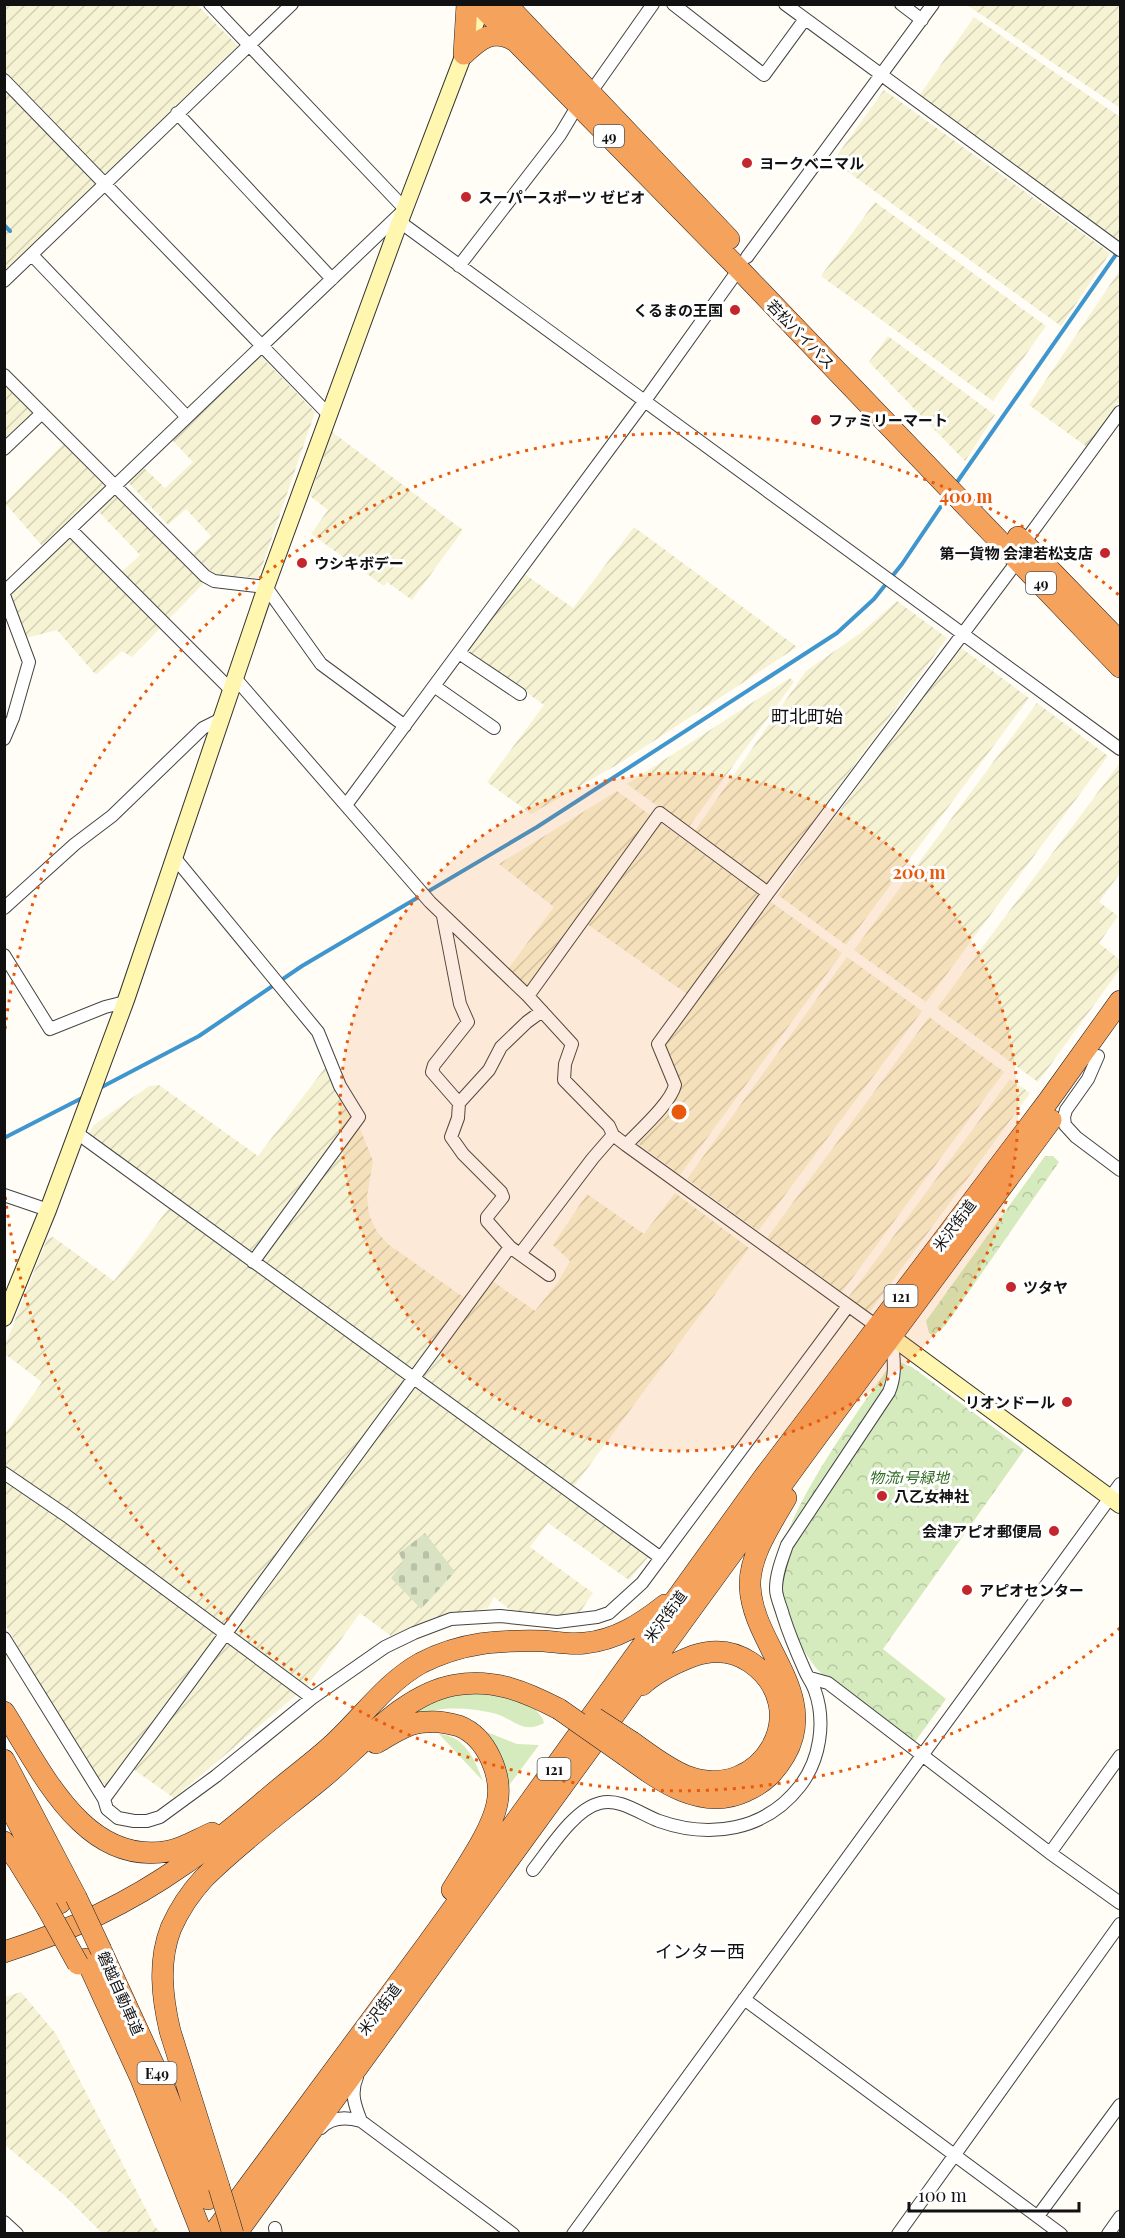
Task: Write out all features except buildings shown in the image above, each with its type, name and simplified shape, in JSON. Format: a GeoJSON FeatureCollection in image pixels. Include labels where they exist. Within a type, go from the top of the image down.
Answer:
{"type":"FeatureCollection","features":[{"type":"Feature","properties":{"kind":"highway","name":"若松バイパス"},"geometry":{"type":"LineString","coordinates":[[506,4],[585,98],[743,263],[1022,551],[1120,642]]}},
{"type":"Feature","properties":{"kind":"highway","name":"若松バイパス"},"geometry":{"type":"LineString","coordinates":[[478,5],[516,42],[585,98]]}},
{"type":"Feature","properties":{"kind":"highway"},"geometry":{"type":"LineString","coordinates":[[464,54],[468,21],[478,5]]}},
{"type":"Feature","properties":{"kind":"highway"},"geometry":{"type":"LineString","coordinates":[[464,54],[489,35],[504,36],[516,42]]}},
{"type":"Feature","properties":{"kind":"highway","name":"若松バイパス"},"geometry":{"type":"LineString","coordinates":[[1022,551],[1120,667]]}},
{"type":"Feature","properties":{"kind":"highway","name":"米沢街道"},"geometry":{"type":"LineString","coordinates":[[235,2234],[851,1393],[885,1332],[1120,1001]]}},
{"type":"Feature","properties":{"kind":"highway","name":"米沢街道"},"geometry":{"type":"LineString","coordinates":[[213,2234],[366,2027],[764,1477],[885,1332],[1030,1148],[1120,1025]]}},
{"type":"Feature","properties":{"kind":"highway"},"geometry":{"type":"LineString","coordinates":[[4,1963],[58,1944],[102,1924],[174,1884],[338,1753],[379,1727],[408,1704],[453,1685],[478,1683],[504,1685],[562,1703],[629,1749],[673,1788],[692,1796],[727,1798],[745,1792],[765,1781],[778,1767],[788,1749],[794,1729],[795,1709],[787,1679],[766,1638],[754,1607],[750,1587],[752,1569],[759,1548],[784,1501],[851,1393]]}},
{"type":"Feature","properties":{"kind":"highway"},"geometry":{"type":"LineString","coordinates":[[338,1753],[389,1687],[418,1665],[442,1653],[479,1642],[515,1640],[584,1644],[618,1636],[645,1621],[682,1592]]}},
{"type":"Feature","properties":{"kind":"highway"},"geometry":{"type":"LineString","coordinates":[[620,1706],[647,1680],[677,1663],[714,1651],[729,1652],[759,1668],[776,1692],[780,1719],[779,1733],[771,1749],[750,1771],[736,1779],[706,1781],[687,1776],[629,1749]]}},
{"type":"Feature","properties":{"kind":"highway"},"geometry":{"type":"LineString","coordinates":[[4,1712],[71,1813],[89,1830],[110,1844],[125,1850],[168,1851],[252,1823]]}},
{"type":"Feature","properties":{"kind":"highway"},"geometry":{"type":"LineString","coordinates":[[338,1753],[410,1725],[425,1722],[444,1723],[460,1727],[479,1742],[492,1761],[498,1778],[498,1801],[485,1833],[417,1947],[376,2005],[366,2027]]}},
{"type":"Feature","properties":{"kind":"highway","name":"磐越自動車道"},"geometry":{"type":"LineString","coordinates":[[4,1760],[61,1903]]}},
{"type":"Feature","properties":{"kind":"highway","name":"磐越自動車道"},"geometry":{"type":"LineString","coordinates":[[4,1796],[61,1903],[88,1958],[141,2079],[220,2234]]}},
{"type":"Feature","properties":{"kind":"highway"},"geometry":{"type":"LineString","coordinates":[[4,1952],[53,1935],[141,1892],[252,1823]]}},
{"type":"Feature","properties":{"kind":"highway"},"geometry":{"type":"LineString","coordinates":[[235,2234],[206,2209],[165,2008],[163,1964],[171,1928],[189,1896],[252,1823]]}},
{"type":"Feature","properties":{"kind":"highway"},"geometry":{"type":"LineString","coordinates":[[4,1842],[18,1861],[61,1903],[88,1958]]}},
{"type":"Feature","properties":{"kind":"highway","name":"磐越自動車道"},"geometry":{"type":"LineString","coordinates":[[88,1958],[166,2092],[206,2209]]}},
{"type":"Feature","properties":{"kind":"street"},"geometry":{"type":"LineString","coordinates":[[210,4],[250,45],[403,215],[459,266],[1120,749]]}},
{"type":"Feature","properties":{"kind":"street"},"geometry":{"type":"LineString","coordinates":[[4,281],[292,4]]}},
{"type":"Feature","properties":{"kind":"street"},"geometry":{"type":"LineString","coordinates":[[459,266],[560,135],[653,4]]}},
{"type":"Feature","properties":{"kind":"street"},"geometry":{"type":"LineString","coordinates":[[673,4],[764,75],[805,19]]}},
{"type":"Feature","properties":{"kind":"street"},"geometry":{"type":"LineString","coordinates":[[785,4],[1120,250]]}},
{"type":"Feature","properties":{"kind":"street"},"geometry":{"type":"LineString","coordinates":[[901,4],[922,20]]}},
{"type":"Feature","properties":{"kind":"street"},"geometry":{"type":"LineString","coordinates":[[346,805],[644,402],[933,4]]}},
{"type":"Feature","properties":{"kind":"street"},"geometry":{"type":"LineString","coordinates":[[4,1318],[48,1210],[125,1002],[266,587],[464,54]]}},
{"type":"Feature","properties":{"kind":"street"},"geometry":{"type":"LineString","coordinates":[[4,80],[329,415]]}},
{"type":"Feature","properties":{"kind":"street"},"geometry":{"type":"LineString","coordinates":[[177,113],[332,279]]}},
{"type":"Feature","properties":{"kind":"street"},"geometry":{"type":"LineString","coordinates":[[4,739],[13,718],[29,662],[4,594],[261,345],[403,215]]}},
{"type":"Feature","properties":{"kind":"street"},"geometry":{"type":"LineString","coordinates":[[32,255],[187,417]]}},
{"type":"Feature","properties":{"kind":"street"},"geometry":{"type":"LineString","coordinates":[[4,375],[205,576],[214,581],[266,587],[321,664],[405,726]]}},
{"type":"Feature","properties":{"kind":"street"},"geometry":{"type":"LineString","coordinates":[[626,1145],[674,1090],[675,1085],[658,1044],[1022,551],[1120,412]]}},
{"type":"Feature","properties":{"kind":"street"},"geometry":{"type":"LineString","coordinates":[[4,449],[42,413]]}},
{"type":"Feature","properties":{"kind":"street"},"geometry":{"type":"LineString","coordinates":[[70,530],[233,684],[346,805],[443,916],[528,996],[572,1044],[565,1064],[564,1080],[609,1126],[613,1135],[1117,1496],[923,1756],[573,2234]]}},
{"type":"Feature","properties":{"kind":"street"},"geometry":{"type":"LineString","coordinates":[[459,653],[520,694]]}},
{"type":"Feature","properties":{"kind":"street"},"geometry":{"type":"LineString","coordinates":[[434,686],[494,728]]}},
{"type":"Feature","properties":{"kind":"street"},"geometry":{"type":"LineString","coordinates":[[4,908],[75,844],[112,816],[203,728],[220,719]]}},
{"type":"Feature","properties":{"kind":"street"},"geometry":{"type":"LineString","coordinates":[[528,996],[660,813],[768,893]]}},
{"type":"Feature","properties":{"kind":"street"},"geometry":{"type":"LineString","coordinates":[[174,857],[318,1032],[340,1086],[359,1118],[253,1262]]}},
{"type":"Feature","properties":{"kind":"street"},"geometry":{"type":"LineString","coordinates":[[443,916],[460,1004],[468,1022],[434,1065],[432,1072],[459,1103]]}},
{"type":"Feature","properties":{"kind":"street"},"geometry":{"type":"LineString","coordinates":[[4,955],[50,1029],[105,1007],[125,1002]]}},
{"type":"Feature","properties":{"kind":"street"},"geometry":{"type":"LineString","coordinates":[[542,1011],[501,1047],[489,1070],[459,1103],[458,1118],[451,1137],[463,1154],[501,1192],[502,1197],[487,1217],[487,1221],[515,1250],[549,1275]]}},
{"type":"Feature","properties":{"kind":"street"},"geometry":{"type":"LineString","coordinates":[[1098,1056],[1088,1079],[1066,1110],[1064,1117],[1068,1130],[1120,1170]]}},
{"type":"Feature","properties":{"kind":"street"},"geometry":{"type":"LineString","coordinates":[[77,1133],[661,1558]]}},
{"type":"Feature","properties":{"kind":"street"},"geometry":{"type":"LineString","coordinates":[[104,1799],[414,1378],[515,1250],[613,1135]]}},
{"type":"Feature","properties":{"kind":"street"},"geometry":{"type":"LineString","coordinates":[[1030,1148],[1037,1142],[1054,1135],[1076,1137]]}},
{"type":"Feature","properties":{"kind":"street"},"geometry":{"type":"LineString","coordinates":[[4,1195],[48,1210]]}},
{"type":"Feature","properties":{"kind":"street"},"geometry":{"type":"LineString","coordinates":[[4,1638],[104,1799],[107,1809],[118,1818],[141,1821],[160,1818],[312,1698],[385,1647],[414,1633],[452,1619],[500,1616],[557,1622],[609,1613],[642,1583],[849,1306]]}},
{"type":"Feature","properties":{"kind":"street"},"geometry":{"type":"LineString","coordinates":[[533,1870],[583,1810],[599,1803],[616,1802],[658,1820],[684,1828],[708,1831],[728,1830],[748,1824],[768,1813],[784,1802],[800,1786],[818,1750],[820,1713],[816,1692],[793,1641],[776,1591],[778,1571],[787,1545],[889,1392],[894,1381],[895,1365],[885,1332]]}},
{"type":"Feature","properties":{"kind":"street"},"geometry":{"type":"LineString","coordinates":[[4,1473],[67,1516],[312,1698]]}},
{"type":"Feature","properties":{"kind":"street"},"geometry":{"type":"LineString","coordinates":[[810,1678],[828,1683],[1050,1853],[1120,1903]]}},
{"type":"Feature","properties":{"kind":"street"},"geometry":{"type":"LineString","coordinates":[[1050,1853],[1120,1756]]}},
{"type":"Feature","properties":{"kind":"street"},"geometry":{"type":"LineString","coordinates":[[898,2234],[1120,1924]]}},
{"type":"Feature","properties":{"kind":"street"},"geometry":{"type":"LineString","coordinates":[[744,1999],[1061,2234]]}},
{"type":"Feature","properties":{"kind":"street"},"geometry":{"type":"LineString","coordinates":[[361,2121],[353,2090],[358,2075],[370,2059],[372,2048]]}},
{"type":"Feature","properties":{"kind":"street"},"geometry":{"type":"LineString","coordinates":[[1038,2216],[1120,2104]]}},
{"type":"Feature","properties":{"kind":"street"},"geometry":{"type":"LineString","coordinates":[[261,2199],[274,2192],[325,2124],[337,2118],[348,2118],[361,2121],[513,2234]]}},
{"type":"Feature","properties":{"kind":"street"},"geometry":{"type":"LineString","coordinates":[[1108,2234],[1120,2217]]}},
{"type":"Feature","properties":{"kind":"street"},"geometry":{"type":"LineString","coordinates":[[4,2222],[17,2234]]}},
{"type":"Feature","properties":{"kind":"shaded area"},"geometry":{"type":"Polygon","coordinates":[[[5,5],[197,5],[238,46],[104,177],[5,75],[5,5]]]}},
{"type":"Feature","properties":{"kind":"shaded area"},"geometry":{"type":"Polygon","coordinates":[[[967,5],[1120,5],[1120,108],[967,5]]]}},
{"type":"Feature","properties":{"kind":"shaded area"},"geometry":{"type":"Polygon","coordinates":[[[974,17],[1120,117],[1120,236],[1117,240],[919,96],[974,17]]]}},
{"type":"Feature","properties":{"kind":"shaded area"},"geometry":{"type":"Polygon","coordinates":[[[5,89],[99,186],[5,277],[5,89]]]}},
{"type":"Feature","properties":{"kind":"shaded area"},"geometry":{"type":"Polygon","coordinates":[[[884,90],[1110,253],[1061,326],[833,161],[884,90]]]}},
{"type":"Feature","properties":{"kind":"shaded area"},"geometry":{"type":"Polygon","coordinates":[[[875,202],[1046,326],[993,401],[821,276],[875,202]]]}},
{"type":"Feature","properties":{"kind":"shaded area"},"geometry":{"type":"Polygon","coordinates":[[[1120,270],[1120,400],[1087,447],[1029,405],[1120,270]]]}},
{"type":"Feature","properties":{"kind":"shaded area"},"geometry":{"type":"Polygon","coordinates":[[[888,336],[995,415],[965,461],[869,362],[888,336]]]}},
{"type":"Feature","properties":{"kind":"shaded area"},"geometry":{"type":"Polygon","coordinates":[[[259,354],[315,412],[258,578],[214,574],[193,554],[211,536],[186,509],[168,525],[127,481],[142,466],[165,488],[193,462],[171,439],[259,354]]]}},
{"type":"Feature","properties":{"kind":"shaded area"},"geometry":{"type":"Polygon","coordinates":[[[5,378],[36,411],[5,442],[5,378]]]}},
{"type":"Feature","properties":{"kind":"shaded area"},"geometry":{"type":"Polygon","coordinates":[[[332,432],[463,530],[412,600],[387,582],[384,586],[311,534],[328,510],[310,496],[332,432]]]}},
{"type":"Feature","properties":{"kind":"shaded area"},"geometry":{"type":"Polygon","coordinates":[[[64,443],[108,487],[43,547],[5,503],[64,443]]]}},
{"type":"Feature","properties":{"kind":"shaded area"},"geometry":{"type":"Polygon","coordinates":[[[116,493],[204,583],[132,657],[122,651],[96,675],[57,630],[26,638],[10,594],[69,537],[112,581],[140,555],[98,511],[116,493]]]}},
{"type":"Feature","properties":{"kind":"shaded area"},"geometry":{"type":"Polygon","coordinates":[[[634,527],[797,647],[620,763],[531,814],[487,782],[544,705],[467,650],[523,573],[573,608],[634,527]]]}},
{"type":"Feature","properties":{"kind":"shaded area"},"geometry":{"type":"Polygon","coordinates":[[[897,601],[947,638],[766,886],[694,832],[806,671],[862,632],[897,601]]]}},
{"type":"Feature","properties":{"kind":"shaded area"},"geometry":{"type":"Polygon","coordinates":[[[960,647],[1029,698],[846,945],[778,895],[960,647]]]}},
{"type":"Feature","properties":{"kind":"shaded area"},"geometry":{"type":"Polygon","coordinates":[[[790,678],[794,682],[688,828],[627,784],[790,678]]]}},
{"type":"Feature","properties":{"kind":"shaded area"},"geometry":{"type":"Polygon","coordinates":[[[1037,703],[1108,756],[926,1002],[854,950],[1037,703]]]}},
{"type":"Feature","properties":{"kind":"shaded area"},"geometry":{"type":"Polygon","coordinates":[[[1119,764],[1120,873],[1099,902],[1118,916],[1099,943],[1120,960],[1120,969],[1038,1082],[937,1008],[1119,764]]]}},
{"type":"Feature","properties":{"kind":"shaded area"},"geometry":{"type":"Polygon","coordinates":[[[617,791],[760,895],[687,994],[577,917],[525,992],[505,973],[554,907],[499,864],[617,791]]]}},
{"type":"Feature","properties":{"kind":"shaded area"},"geometry":{"type":"Polygon","coordinates":[[[768,900],[842,953],[680,1175],[636,1142],[678,1095],[680,1089],[680,1084],[663,1046],[768,900]]]}},
{"type":"Feature","properties":{"kind":"shaded area"},"geometry":{"type":"Polygon","coordinates":[[[847,957],[922,1011],[758,1231],[687,1179],[847,957]]]}},
{"type":"Feature","properties":{"kind":"shaded area"},"geometry":{"type":"Polygon","coordinates":[[[929,1017],[1004,1072],[842,1292],[767,1238],[929,1017]]]}},
{"type":"Feature","properties":{"kind":"shaded area"},"geometry":{"type":"Polygon","coordinates":[[[325,1068],[359,1126],[373,1161],[367,1196],[369,1215],[377,1232],[389,1245],[473,1304],[491,1280],[535,1311],[558,1282],[570,1261],[553,1245],[587,1194],[644,1234],[675,1193],[749,1248],[567,1496],[648,1557],[629,1580],[548,1523],[530,1547],[593,1593],[577,1616],[572,1619],[513,1612],[494,1597],[488,1608],[418,1624],[391,1636],[360,1613],[308,1685],[174,1798],[126,1764],[108,1787],[92,1775],[5,1624],[5,1434],[42,1382],[5,1354],[4,1348],[47,1239],[53,1237],[114,1281],[174,1201],[86,1138],[94,1125],[149,1086],[159,1085],[258,1156],[325,1068]]]}},
{"type":"Feature","properties":{"kind":"shaded area"},"geometry":{"type":"Polygon","coordinates":[[[1010,1079],[1030,1093],[869,1313],[848,1298],[1010,1079]]]}},
{"type":"Feature","properties":{"kind":"shaded area"},"geometry":{"type":"Polygon","coordinates":[[[21,1992],[56,2034],[155,2227],[162,2233],[102,2233],[64,2195],[5,2145],[5,1997],[21,1992]]]}},
{"type":"Feature","properties":{"kind":"green space"},"geometry":{"type":"Polygon","coordinates":[[[1045,1156],[1053,1156],[1059,1162],[945,1326],[933,1336],[929,1333],[926,1321],[1045,1156]]]}},
{"type":"Feature","properties":{"kind":"green space","name":"物流1号緑地"},"geometry":{"type":"Polygon","coordinates":[[[899,1362],[912,1367],[1024,1450],[883,1649],[946,1699],[914,1743],[816,1668],[779,1612],[774,1581],[781,1550],[813,1481],[891,1364],[899,1362]]]}},
{"type":"Feature","properties":{"kind":"green space"},"geometry":{"type":"Polygon","coordinates":[[[425,1533],[455,1572],[421,1609],[391,1578],[403,1562],[399,1553],[425,1533]]]}},
{"type":"Feature","properties":{"kind":"green space"},"geometry":{"type":"Polygon","coordinates":[[[461,1687],[491,1688],[506,1692],[533,1707],[544,1723],[529,1727],[493,1713],[458,1709],[437,1710],[396,1718],[461,1687]]]}},
{"type":"Feature","properties":{"kind":"green space"},"geometry":{"type":"Polygon","coordinates":[[[474,1727],[517,1744],[539,1745],[507,1788],[474,1727]]]}},
{"type":"Feature","properties":{"kind":"green space"},"geometry":{"type":"Polygon","coordinates":[[[439,1734],[456,1739],[468,1750],[483,1781],[439,1734]]]}},
{"type":"Feature","properties":{"kind":"waterway"},"geometry":{"type":"LineString","coordinates":[[4,225],[10,231]]}},
{"type":"Feature","properties":{"kind":"waterway"},"geometry":{"type":"LineString","coordinates":[[955,485],[1117,253]]}},
{"type":"Feature","properties":{"kind":"waterway"},"geometry":{"type":"LineString","coordinates":[[98,1089],[199,1036],[302,966],[537,827],[837,633],[874,599],[902,564],[948,496]]}},
{"type":"Feature","properties":{"kind":"waterway"},"geometry":{"type":"LineString","coordinates":[[4,1138],[84,1097]]}},
{"type":"Feature","properties":{"kind":"place","name":"ヨークベニマル"},"geometry":{"type":"Point","coordinates":[747,163]}},
{"type":"Feature","properties":{"kind":"place","name":"スーパースポーツ ゼビオ"},"geometry":{"type":"Point","coordinates":[466,197]}},
{"type":"Feature","properties":{"kind":"place","name":"くるまの王国"},"geometry":{"type":"Point","coordinates":[735,310]}},
{"type":"Feature","properties":{"kind":"place","name":"ファミリーマート"},"geometry":{"type":"Point","coordinates":[816,420]}},
{"type":"Feature","properties":{"kind":"place","name":"第一貨物 会津若松支店"},"geometry":{"type":"Point","coordinates":[1105,553]}},
{"type":"Feature","properties":{"kind":"place","name":"ウシキボデー"},"geometry":{"type":"Point","coordinates":[302,563]}},
{"type":"Feature","properties":{"kind":"place","name":"ツタヤ"},"geometry":{"type":"Point","coordinates":[1011,1287]}},
{"type":"Feature","properties":{"kind":"place","name":"リオンドール"},"geometry":{"type":"Point","coordinates":[1067,1402]}},
{"type":"Feature","properties":{"kind":"place","name":"八乙女神社"},"geometry":{"type":"Point","coordinates":[882,1496]}},
{"type":"Feature","properties":{"kind":"place","name":"会津アピオ郵便局"},"geometry":{"type":"Point","coordinates":[1054,1531]}},
{"type":"Feature","properties":{"kind":"place","name":"アピオセンター"},"geometry":{"type":"Point","coordinates":[967,1590]}},
{"type":"Feature","properties":{"kind":"district","name":"町北町始"},"geometry":{"type":"Point","coordinates":[807,716]}},
{"type":"Feature","properties":{"kind":"district","name":"インター西"},"geometry":{"type":"Point","coordinates":[700,1951]}}]}
